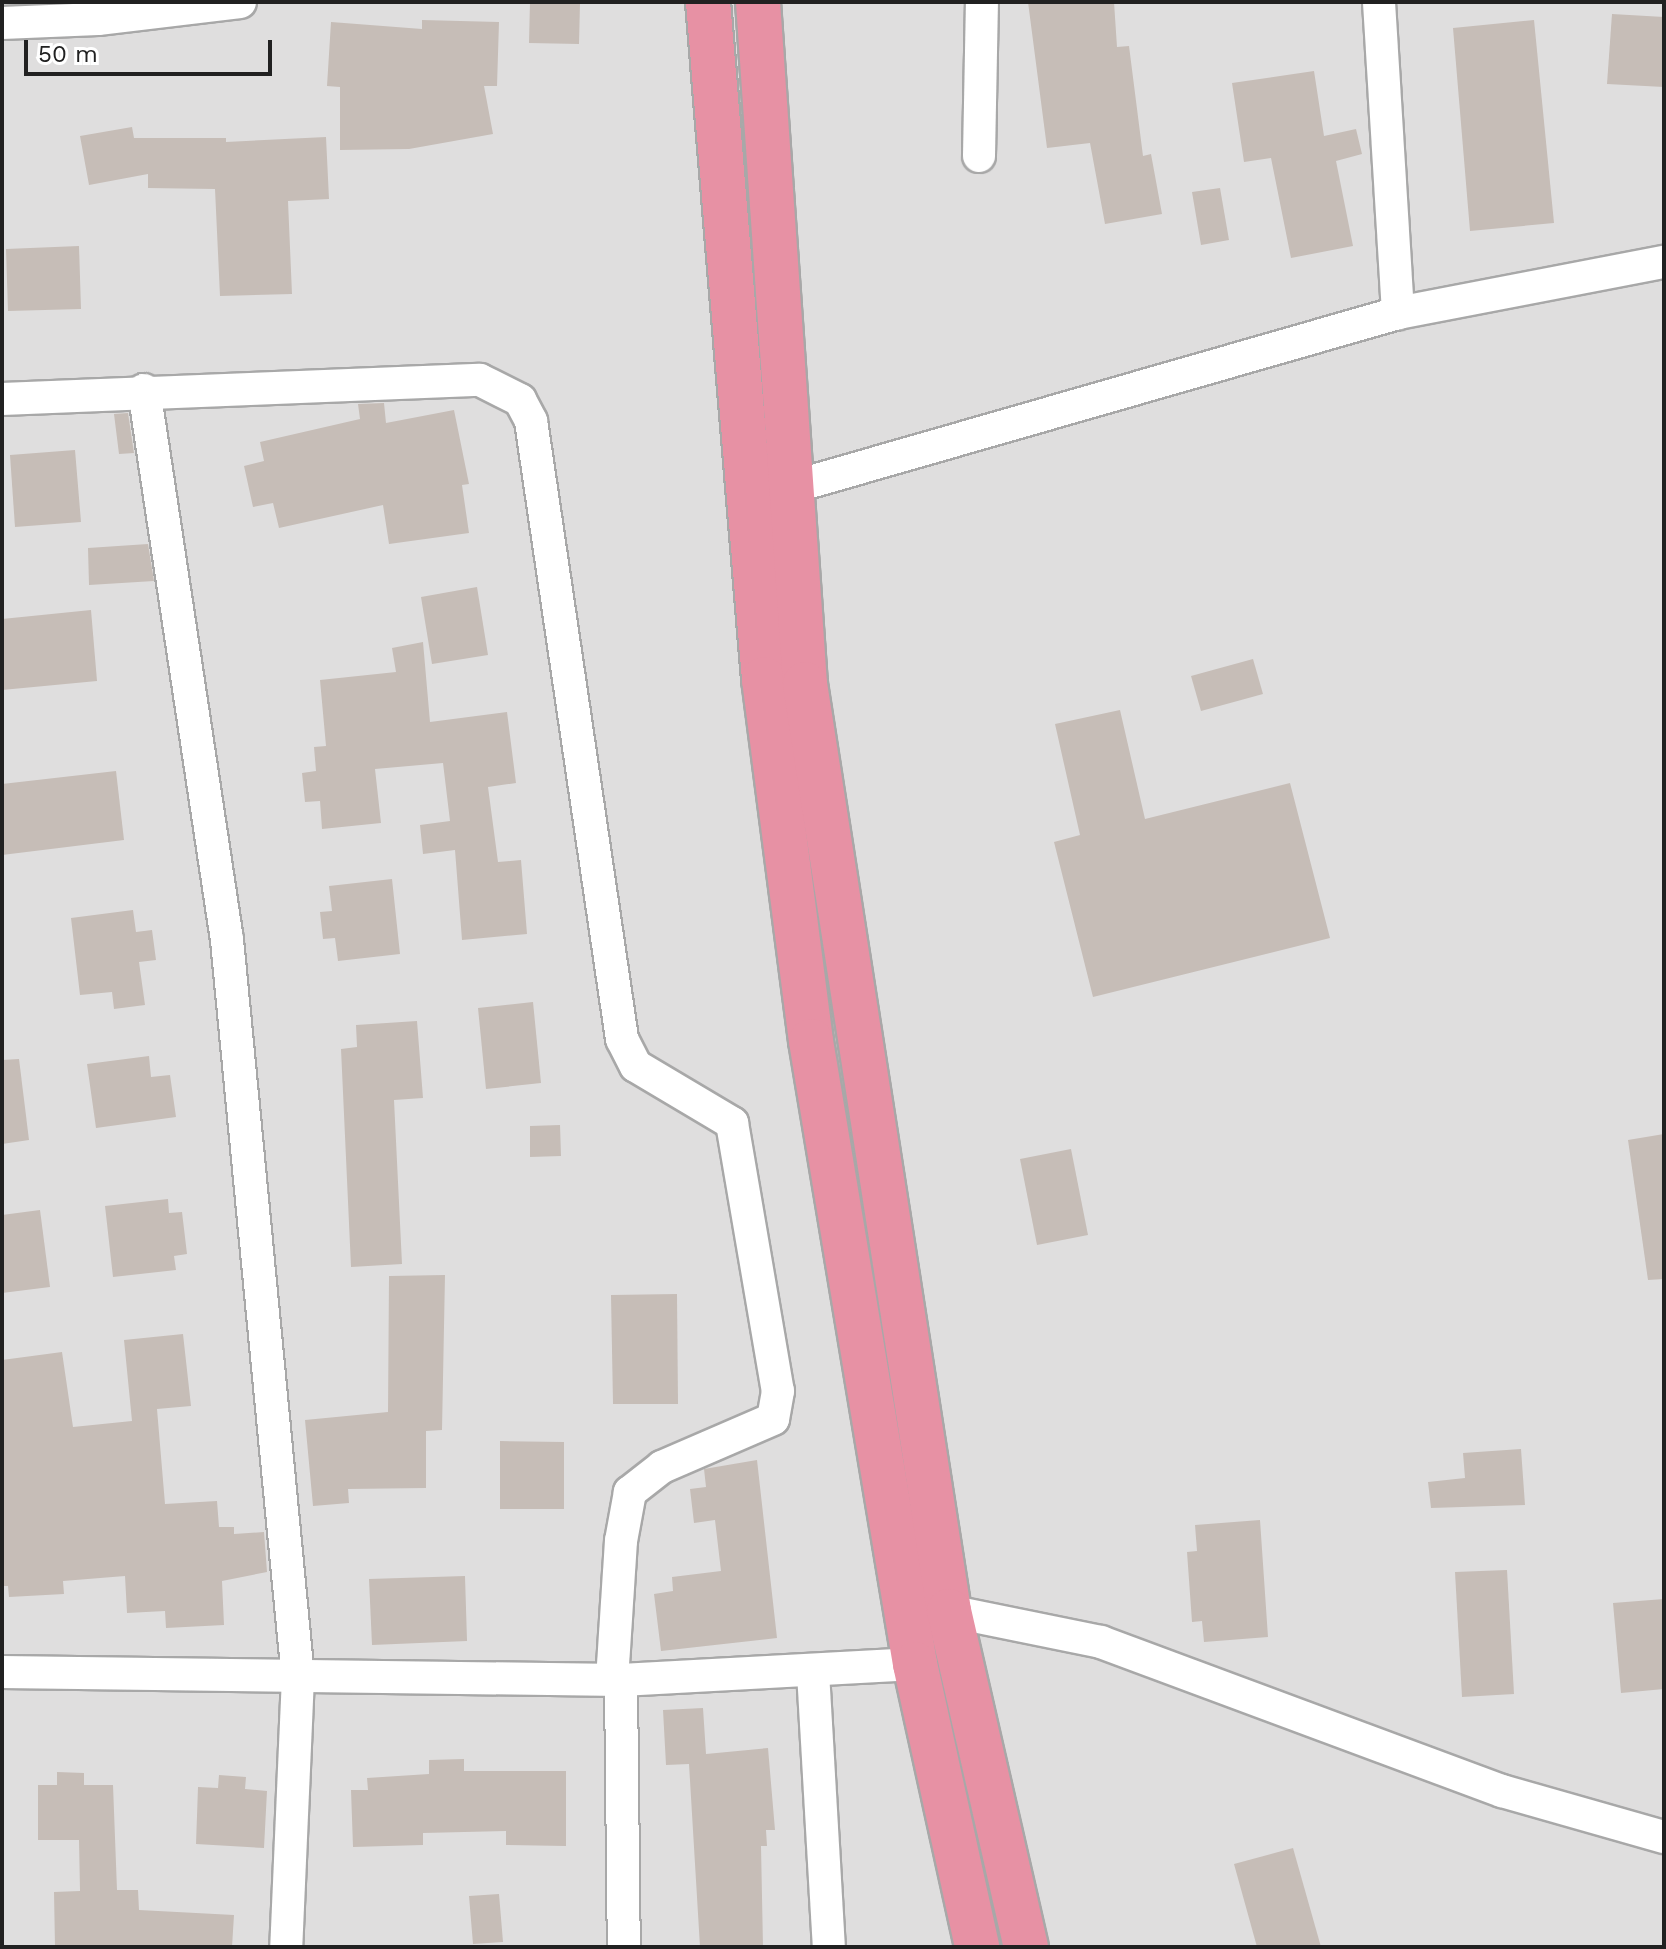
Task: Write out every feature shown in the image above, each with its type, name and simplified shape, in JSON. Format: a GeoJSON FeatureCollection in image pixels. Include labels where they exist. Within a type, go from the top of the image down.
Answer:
{"type":"FeatureCollection","features":[{"type":"Feature","properties":{"kind":"highway"},"geometry":{"type":"LineString","coordinates":[[708,2],[764,679],[811,1041],[915,1664],[977,1947]]}},
{"type":"Feature","properties":{"kind":"highway"},"geometry":{"type":"LineString","coordinates":[[758,2],[789,488],[805,684],[949,1611],[1026,1947]]}},
{"type":"Feature","properties":{"kind":"street"},"geometry":{"type":"LineString","coordinates":[[2,23],[98,11],[240,2]]}},
{"type":"Feature","properties":{"kind":"street"},"geometry":{"type":"LineString","coordinates":[[979,156],[982,2]]}},
{"type":"Feature","properties":{"kind":"street"},"geometry":{"type":"LineString","coordinates":[[1379,2],[1398,313]]}},
{"type":"Feature","properties":{"kind":"street"},"geometry":{"type":"LineString","coordinates":[[789,488],[1398,313],[1664,262]]}},
{"type":"Feature","properties":{"kind":"street"},"geometry":{"type":"LineString","coordinates":[[2,399],[144,390],[480,380],[520,400],[531,421],[622,1039],[636,1066],[732,1123],[778,1391],[773,1419],[662,1467],[630,1492],[621,1541],[616,1680],[624,1947]]}},
{"type":"Feature","properties":{"kind":"street"},"geometry":{"type":"LineString","coordinates":[[144,390],[227,940],[298,1677],[286,1947]]}},
{"type":"Feature","properties":{"kind":"street"},"geometry":{"type":"LineString","coordinates":[[949,1611],[1101,1642],[1502,1791],[1664,1837]]}},
{"type":"Feature","properties":{"kind":"street"},"geometry":{"type":"LineString","coordinates":[[2,1672],[616,1680],[813,1672],[915,1664]]}},
{"type":"Feature","properties":{"kind":"street"},"geometry":{"type":"LineString","coordinates":[[813,1672],[829,1947]]}},
{"type":"Feature","properties":{"kind":"shaded area"},"geometry":{"type":"Polygon","coordinates":[[[2,2],[1664,2],[1664,1947],[2,1947],[2,2]]]}},
{"type":"Feature","properties":{"kind":"building"},"geometry":{"type":"Polygon","coordinates":[[[530,2],[580,3],[579,44],[529,43],[530,2]]]}},
{"type":"Feature","properties":{"kind":"building"},"geometry":{"type":"Polygon","coordinates":[[[1028,2],[1114,2],[1117,47],[1129,46],[1143,156],[1151,154],[1162,214],[1105,224],[1090,143],[1047,148],[1028,2]]]}},
{"type":"Feature","properties":{"kind":"building"},"geometry":{"type":"Polygon","coordinates":[[[1612,14],[1664,17],[1664,87],[1607,84],[1612,14]]]}},
{"type":"Feature","properties":{"kind":"building"},"geometry":{"type":"Polygon","coordinates":[[[422,20],[499,22],[497,86],[484,86],[493,134],[409,149],[340,150],[340,87],[327,86],[331,22],[422,29],[422,20]]]}},
{"type":"Feature","properties":{"kind":"building"},"geometry":{"type":"Polygon","coordinates":[[[1534,20],[1554,223],[1470,231],[1453,28],[1534,20]]]}},
{"type":"Feature","properties":{"kind":"building"},"geometry":{"type":"Polygon","coordinates":[[[1314,71],[1324,136],[1356,129],[1362,154],[1336,161],[1353,246],[1291,258],[1271,158],[1244,162],[1232,83],[1314,71]]]}},
{"type":"Feature","properties":{"kind":"building"},"geometry":{"type":"Polygon","coordinates":[[[132,127],[134,138],[226,138],[226,142],[326,137],[329,199],[288,201],[292,294],[220,296],[215,189],[148,188],[148,174],[89,185],[80,136],[132,127]]]}},
{"type":"Feature","properties":{"kind":"building"},"geometry":{"type":"Polygon","coordinates":[[[1220,188],[1229,240],[1201,245],[1192,192],[1220,188]]]}},
{"type":"Feature","properties":{"kind":"building"},"geometry":{"type":"Polygon","coordinates":[[[79,246],[81,309],[8,311],[6,249],[79,246]]]}},
{"type":"Feature","properties":{"kind":"building"},"geometry":{"type":"Polygon","coordinates":[[[384,403],[386,423],[454,410],[469,484],[462,485],[469,533],[389,544],[383,505],[279,528],[273,503],[253,507],[244,466],[264,461],[260,442],[360,419],[358,404],[384,403]]]}},
{"type":"Feature","properties":{"kind":"building"},"geometry":{"type":"Polygon","coordinates":[[[128,413],[134,453],[119,454],[114,414],[128,413]]]}},
{"type":"Feature","properties":{"kind":"building"},"geometry":{"type":"Polygon","coordinates":[[[75,450],[81,522],[15,527],[10,455],[75,450]]]}},
{"type":"Feature","properties":{"kind":"building"},"geometry":{"type":"Polygon","coordinates":[[[148,544],[154,581],[89,585],[88,548],[148,544]]]}},
{"type":"Feature","properties":{"kind":"building"},"geometry":{"type":"Polygon","coordinates":[[[477,587],[488,655],[432,664],[421,597],[477,587]]]}},
{"type":"Feature","properties":{"kind":"building"},"geometry":{"type":"Polygon","coordinates":[[[91,610],[97,681],[2,690],[2,619],[91,610]]]}},
{"type":"Feature","properties":{"kind":"building"},"geometry":{"type":"Polygon","coordinates":[[[423,642],[430,722],[507,712],[516,783],[488,787],[498,862],[521,860],[527,934],[462,940],[455,850],[423,854],[420,825],[450,821],[443,763],[375,769],[381,823],[322,829],[320,801],[305,802],[302,773],[316,771],[314,747],[326,746],[320,680],[396,672],[392,648],[423,642]]]}},
{"type":"Feature","properties":{"kind":"building"},"geometry":{"type":"Polygon","coordinates":[[[1253,659],[1263,694],[1201,711],[1191,676],[1253,659]]]}},
{"type":"Feature","properties":{"kind":"building"},"geometry":{"type":"Polygon","coordinates":[[[1120,710],[1145,819],[1290,783],[1330,938],[1093,997],[1054,842],[1080,835],[1055,724],[1120,710]]]}},
{"type":"Feature","properties":{"kind":"building"},"geometry":{"type":"Polygon","coordinates":[[[116,771],[124,840],[2,855],[2,784],[116,771]]]}},
{"type":"Feature","properties":{"kind":"building"},"geometry":{"type":"Polygon","coordinates":[[[392,879],[400,954],[338,961],[335,938],[323,939],[320,912],[332,911],[329,886],[392,879]]]}},
{"type":"Feature","properties":{"kind":"building"},"geometry":{"type":"Polygon","coordinates":[[[133,910],[136,932],[152,930],[156,960],[139,962],[145,1005],[114,1009],[112,992],[80,995],[71,918],[133,910]]]}},
{"type":"Feature","properties":{"kind":"building"},"geometry":{"type":"Polygon","coordinates":[[[533,1002],[541,1083],[486,1089],[478,1008],[533,1002]]]}},
{"type":"Feature","properties":{"kind":"building"},"geometry":{"type":"Polygon","coordinates":[[[417,1021],[423,1098],[394,1100],[402,1264],[351,1267],[341,1049],[357,1047],[356,1025],[417,1021]]]}},
{"type":"Feature","properties":{"kind":"building"},"geometry":{"type":"Polygon","coordinates":[[[149,1056],[151,1077],[170,1075],[176,1117],[96,1128],[87,1064],[149,1056]]]}},
{"type":"Feature","properties":{"kind":"building"},"geometry":{"type":"Polygon","coordinates":[[[19,1059],[29,1140],[2,1144],[2,1060],[19,1059]]]}},
{"type":"Feature","properties":{"kind":"building"},"geometry":{"type":"Polygon","coordinates":[[[560,1125],[561,1156],[530,1157],[530,1126],[560,1125]]]}},
{"type":"Feature","properties":{"kind":"building"},"geometry":{"type":"Polygon","coordinates":[[[1664,1134],[1664,1279],[1648,1280],[1628,1140],[1664,1134]]]}},
{"type":"Feature","properties":{"kind":"building"},"geometry":{"type":"Polygon","coordinates":[[[1071,1149],[1088,1235],[1037,1245],[1020,1159],[1071,1149]]]}},
{"type":"Feature","properties":{"kind":"building"},"geometry":{"type":"Polygon","coordinates":[[[168,1199],[169,1213],[182,1212],[187,1254],[174,1256],[176,1270],[113,1277],[105,1206],[168,1199]]]}},
{"type":"Feature","properties":{"kind":"building"},"geometry":{"type":"Polygon","coordinates":[[[40,1210],[50,1287],[2,1293],[2,1215],[40,1210]]]}},
{"type":"Feature","properties":{"kind":"building"},"geometry":{"type":"Polygon","coordinates":[[[445,1275],[442,1430],[426,1431],[426,1488],[348,1489],[349,1503],[313,1506],[305,1420],[388,1412],[389,1276],[445,1275]]]}},
{"type":"Feature","properties":{"kind":"building"},"geometry":{"type":"Polygon","coordinates":[[[677,1294],[678,1404],[613,1404],[611,1295],[677,1294]]]}},
{"type":"Feature","properties":{"kind":"building"},"geometry":{"type":"Polygon","coordinates":[[[183,1334],[191,1406],[157,1409],[165,1504],[217,1501],[219,1527],[234,1527],[234,1534],[264,1532],[267,1572],[222,1581],[224,1625],[166,1628],[165,1611],[127,1613],[125,1576],[63,1581],[64,1594],[9,1597],[8,1586],[2,1586],[2,1360],[62,1352],[73,1427],[132,1421],[124,1340],[183,1334]]]}},
{"type":"Feature","properties":{"kind":"building"},"geometry":{"type":"Polygon","coordinates":[[[500,1441],[564,1442],[564,1509],[500,1509],[500,1441]]]}},
{"type":"Feature","properties":{"kind":"building"},"geometry":{"type":"Polygon","coordinates":[[[1521,1449],[1525,1505],[1431,1508],[1428,1482],[1465,1478],[1463,1453],[1521,1449]]]}},
{"type":"Feature","properties":{"kind":"building"},"geometry":{"type":"Polygon","coordinates":[[[757,1460],[777,1638],[661,1651],[654,1594],[673,1591],[672,1577],[721,1571],[715,1520],[694,1523],[690,1489],[706,1487],[704,1469],[757,1460]]]}},
{"type":"Feature","properties":{"kind":"building"},"geometry":{"type":"Polygon","coordinates":[[[1260,1520],[1268,1637],[1204,1642],[1202,1621],[1192,1622],[1187,1552],[1197,1551],[1195,1525],[1260,1520]]]}},
{"type":"Feature","properties":{"kind":"building"},"geometry":{"type":"Polygon","coordinates":[[[1507,1570],[1514,1694],[1462,1697],[1455,1572],[1507,1570]]]}},
{"type":"Feature","properties":{"kind":"building"},"geometry":{"type":"Polygon","coordinates":[[[465,1576],[467,1641],[372,1645],[369,1579],[465,1576]]]}},
{"type":"Feature","properties":{"kind":"building"},"geometry":{"type":"Polygon","coordinates":[[[1664,1599],[1664,1689],[1621,1693],[1613,1603],[1664,1599]]]}},
{"type":"Feature","properties":{"kind":"building"},"geometry":{"type":"Polygon","coordinates":[[[703,1708],[706,1754],[768,1748],[775,1830],[766,1830],[767,1846],[761,1846],[763,1947],[700,1947],[689,1764],[666,1765],[663,1710],[703,1708]]]}},
{"type":"Feature","properties":{"kind":"building"},"geometry":{"type":"Polygon","coordinates":[[[464,1759],[464,1771],[566,1771],[566,1846],[506,1845],[506,1831],[423,1833],[423,1845],[353,1847],[351,1790],[368,1790],[367,1778],[429,1774],[429,1760],[464,1759]]]}},
{"type":"Feature","properties":{"kind":"building"},"geometry":{"type":"Polygon","coordinates":[[[57,1772],[84,1773],[84,1785],[113,1785],[117,1890],[138,1890],[139,1910],[234,1915],[232,1947],[55,1947],[54,1892],[80,1891],[79,1840],[38,1840],[38,1785],[57,1785],[57,1772]]]}},
{"type":"Feature","properties":{"kind":"building"},"geometry":{"type":"Polygon","coordinates":[[[219,1775],[246,1777],[245,1789],[267,1791],[264,1848],[196,1844],[198,1787],[218,1788],[219,1775]]]}},
{"type":"Feature","properties":{"kind":"building"},"geometry":{"type":"Polygon","coordinates":[[[1293,1848],[1321,1947],[1257,1947],[1234,1864],[1293,1848]]]}},
{"type":"Feature","properties":{"kind":"building"},"geometry":{"type":"Polygon","coordinates":[[[499,1894],[503,1942],[473,1944],[469,1896],[499,1894]]]}}]}
